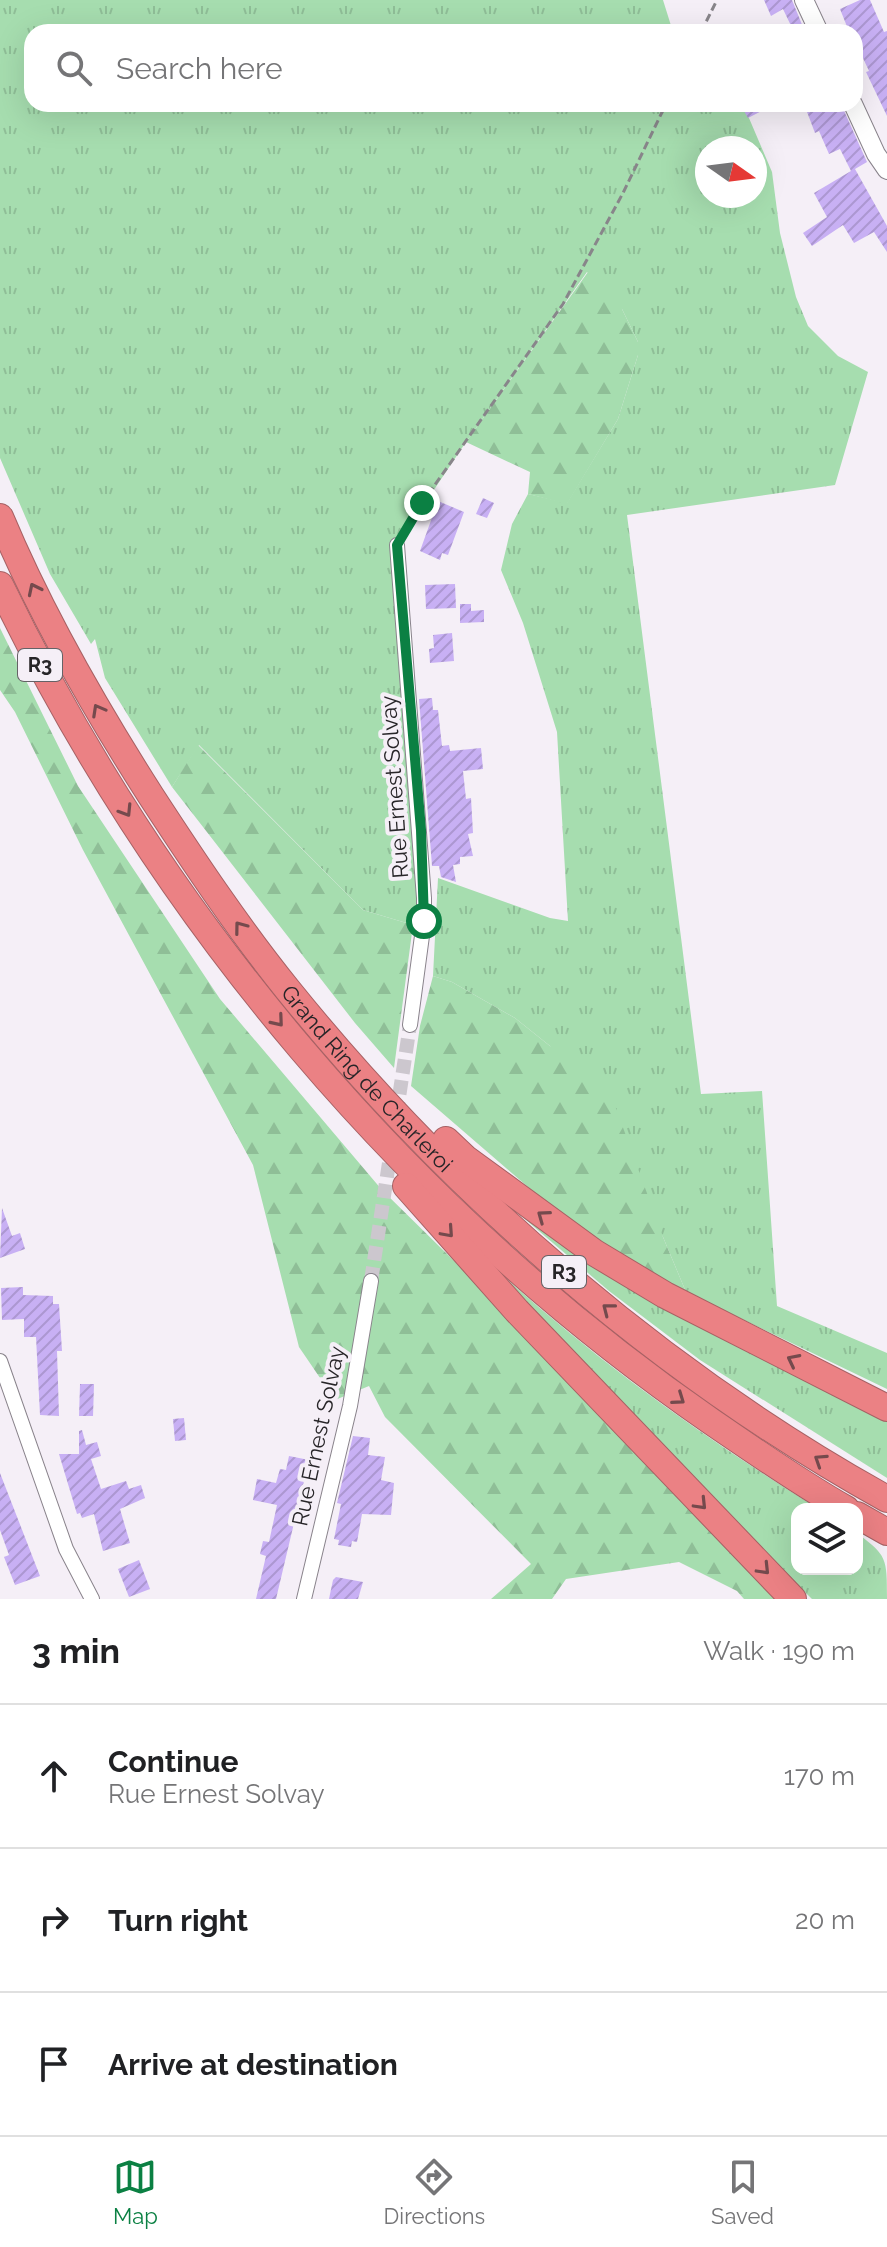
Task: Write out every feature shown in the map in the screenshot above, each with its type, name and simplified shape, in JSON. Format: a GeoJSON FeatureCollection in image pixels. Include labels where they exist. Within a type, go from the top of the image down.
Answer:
{"type":"FeatureCollection","features":[{"type":"Feature","properties":{"kind":"highway","name":"Grand Ring de Charleroi"},"geometry":{"type":"LineString","coordinates":[[0,517],[57,635],[110,731],[230,913],[287,989],[346,1058],[437,1155],[515,1231],[592,1296],[677,1364],[849,1478],[887,1499]]}},
{"type":"Feature","properties":{"kind":"highway","name":"Grand Ring de Charleroi"},"geometry":{"type":"LineString","coordinates":[[0,585],[84,745],[143,837],[206,930],[332,1084],[416,1174],[575,1319],[674,1396],[837,1503]]}},
{"type":"Feature","properties":{"kind":"highway"},"geometry":{"type":"LineString","coordinates":[[287,989],[331,1020],[388,1084],[465,1158],[595,1253],[665,1295],[887,1408]]}},
{"type":"Feature","properties":{"kind":"highway"},"geometry":{"type":"LineString","coordinates":[[332,1084],[343,1116],[517,1311],[793,1599]]}},
{"type":"Feature","properties":{"kind":"highway"},"geometry":{"type":"LineString","coordinates":[[863,1518],[887,1532]]}},
{"type":"Feature","properties":{"kind":"street"},"geometry":{"type":"LineString","coordinates":[[804,0],[815,24]]}},
{"type":"Feature","properties":{"kind":"street"},"geometry":{"type":"LineString","coordinates":[[858,112],[882,152],[887,170]]}},
{"type":"Feature","properties":{"kind":"street","name":"Rue Ernest Solvay"},"geometry":{"type":"LineString","coordinates":[[397,545],[424,898],[424,921],[410,1025]]}},
{"type":"Feature","properties":{"kind":"street","name":"Rue Ernest Solvay"},"geometry":{"type":"LineString","coordinates":[[304,1599],[350,1406],[371,1281]]}},
{"type":"Feature","properties":{"kind":"street"},"geometry":{"type":"LineString","coordinates":[[0,1361],[66,1549],[92,1599]]}},
{"type":"Feature","properties":{"kind":"path"},"geometry":{"type":"LineString","coordinates":[[705,24],[717,0]]}},
{"type":"Feature","properties":{"kind":"path"},"geometry":{"type":"LineString","coordinates":[[397,545],[422,503],[563,304],[662,112]]}},
{"type":"Feature","properties":{"kind":"green space"},"geometry":{"type":"Polygon","coordinates":[[[0,0],[663,0],[670,24],[24,24],[24,112],[746,112],[757,136],[695,136],[695,208],[767,208],[767,160],[772,172],[780,233],[796,297],[808,326],[838,356],[868,372],[835,485],[627,515],[701,1094],[762,1091],[777,1306],[887,1353],[887,1389],[686,1292],[663,1237],[550,1046],[515,1018],[452,982],[433,976],[438,878],[550,918],[568,921],[557,732],[523,623],[501,570],[512,524],[528,494],[567,503],[618,419],[638,355],[638,342],[622,309],[587,272],[397,545],[390,542],[405,727],[424,898],[413,925],[363,910],[199,745],[172,787],[105,678],[95,639],[91,644],[50,574],[0,458],[0,0]]]}},
{"type":"Feature","properties":{"kind":"green space"},"geometry":{"type":"Polygon","coordinates":[[[588,272],[621,296],[622,309],[638,342],[638,355],[618,419],[567,504],[528,494],[530,472],[466,442],[588,272]]]}},
{"type":"Feature","properties":{"kind":"green space"},"geometry":{"type":"Polygon","coordinates":[[[0,628],[78,786],[220,999],[382,1190],[502,1308],[777,1599],[744,1599],[737,1591],[679,1562],[566,1579],[552,1599],[491,1599],[531,1564],[385,1417],[369,1386],[335,1400],[299,1347],[253,1165],[83,850],[15,712],[0,690],[0,628]]]}},
{"type":"Feature","properties":{"kind":"green space"},"geometry":{"type":"Polygon","coordinates":[[[198,745],[363,910],[413,925],[394,1068],[355,1023],[172,787],[198,745]]]}},
{"type":"Feature","properties":{"kind":"green space"},"geometry":{"type":"Polygon","coordinates":[[[433,976],[452,982],[515,1018],[550,1046],[606,1081],[686,1292],[571,1224],[411,1086],[420,1026],[433,976]]]}},
{"type":"Feature","properties":{"kind":"green space"},"geometry":{"type":"Polygon","coordinates":[[[520,1212],[887,1418],[887,1478],[700,1360],[609,1291],[520,1212]]]}},
{"type":"Feature","properties":{"kind":"green space"},"geometry":{"type":"Polygon","coordinates":[[[490,1264],[648,1394],[810,1503],[791,1503],[791,1575],[863,1575],[863,1538],[883,1559],[887,1574],[887,1599],[812,1599],[738,1527],[490,1264]]]}},
{"type":"Feature","properties":{"kind":"building"},"geometry":{"type":"Polygon","coordinates":[[[764,0],[792,0],[802,24],[790,24],[783,9],[771,16],[764,0]]]}},
{"type":"Feature","properties":{"kind":"building"},"geometry":{"type":"Polygon","coordinates":[[[860,0],[870,0],[884,32],[887,31],[887,116],[866,72],[869,71],[863,58],[863,24],[846,24],[840,9],[860,0]]]}},
{"type":"Feature","properties":{"kind":"building"},"geometry":{"type":"Polygon","coordinates":[[[745,112],[760,112],[748,118],[745,112]]]}},
{"type":"Feature","properties":{"kind":"building"},"geometry":{"type":"Polygon","coordinates":[[[807,112],[845,112],[867,162],[855,169],[887,226],[887,252],[874,232],[854,243],[843,225],[812,246],[803,233],[827,217],[814,193],[851,171],[840,149],[829,154],[819,131],[815,133],[807,112]]]}},
{"type":"Feature","properties":{"kind":"building"},"geometry":{"type":"Polygon","coordinates":[[[483,498],[494,503],[487,518],[476,514],[483,498]]]}},
{"type":"Feature","properties":{"kind":"building"},"geometry":{"type":"Polygon","coordinates":[[[438,501],[464,512],[448,555],[442,553],[440,560],[420,551],[438,501]]]}},
{"type":"Feature","properties":{"kind":"building"},"geometry":{"type":"Polygon","coordinates":[[[455,584],[456,608],[426,609],[425,585],[455,584]]]}},
{"type":"Feature","properties":{"kind":"building"},"geometry":{"type":"Polygon","coordinates":[[[460,604],[471,604],[471,611],[484,610],[484,622],[460,623],[460,604]]]}},
{"type":"Feature","properties":{"kind":"building"},"geometry":{"type":"Polygon","coordinates":[[[452,633],[454,661],[430,663],[429,649],[434,648],[433,635],[452,633]]]}},
{"type":"Feature","properties":{"kind":"building"},"geometry":{"type":"Polygon","coordinates":[[[432,698],[433,710],[438,710],[442,746],[449,745],[450,751],[481,748],[483,769],[463,771],[466,799],[471,798],[473,833],[468,834],[473,856],[460,857],[460,864],[453,865],[456,882],[441,877],[439,866],[432,866],[419,699],[432,698]]]}},
{"type":"Feature","properties":{"kind":"building"},"geometry":{"type":"Polygon","coordinates":[[[2,1208],[12,1236],[20,1233],[25,1249],[0,1258],[2,1208]]]}},
{"type":"Feature","properties":{"kind":"building"},"geometry":{"type":"Polygon","coordinates":[[[23,1287],[23,1295],[53,1296],[53,1304],[59,1304],[62,1351],[57,1351],[59,1416],[40,1415],[36,1337],[24,1337],[24,1319],[2,1320],[1,1288],[23,1287]]]}},
{"type":"Feature","properties":{"kind":"building"},"geometry":{"type":"Polygon","coordinates":[[[80,1384],[94,1384],[93,1416],[79,1416],[80,1384]]]}},
{"type":"Feature","properties":{"kind":"building"},"geometry":{"type":"Polygon","coordinates":[[[184,1418],[186,1440],[175,1441],[173,1419],[184,1418]]]}},
{"type":"Feature","properties":{"kind":"building"},"geometry":{"type":"Polygon","coordinates":[[[82,1430],[86,1445],[97,1442],[101,1456],[91,1459],[101,1489],[126,1481],[129,1489],[141,1485],[145,1498],[120,1509],[130,1543],[103,1551],[94,1514],[82,1518],[80,1513],[77,1514],[59,1454],[79,1454],[79,1431],[82,1430]]]}},
{"type":"Feature","properties":{"kind":"building"},"geometry":{"type":"Polygon","coordinates":[[[353,1436],[370,1438],[368,1455],[385,1457],[381,1480],[394,1483],[391,1515],[362,1514],[357,1542],[352,1541],[351,1547],[338,1545],[339,1540],[334,1539],[341,1504],[337,1503],[353,1436]]]}},
{"type":"Feature","properties":{"kind":"building"},"geometry":{"type":"Polygon","coordinates":[[[289,1456],[309,1460],[276,1599],[256,1599],[266,1556],[260,1554],[263,1541],[269,1542],[277,1505],[253,1500],[257,1479],[276,1483],[280,1469],[286,1470],[289,1456]]]}},
{"type":"Feature","properties":{"kind":"building"},"geometry":{"type":"Polygon","coordinates":[[[0,1473],[40,1576],[15,1585],[4,1557],[9,1555],[0,1530],[0,1473]]]}},
{"type":"Feature","properties":{"kind":"building"},"geometry":{"type":"Polygon","coordinates":[[[139,1560],[150,1589],[129,1597],[118,1569],[139,1560]]]}},
{"type":"Feature","properties":{"kind":"building"},"geometry":{"type":"Polygon","coordinates":[[[336,1577],[363,1582],[358,1599],[329,1599],[336,1577]]]}},
{"type":"Feature","properties":{"kind":"tunnel"},"geometry":{"type":"LineString","coordinates":[[371,1281],[410,1025]]}},
{"type":"Feature","properties":{"kind":"route"},"geometry":{"type":"LineString","coordinates":[[422,503],[397,545],[421,830],[424,921]]}}]}
